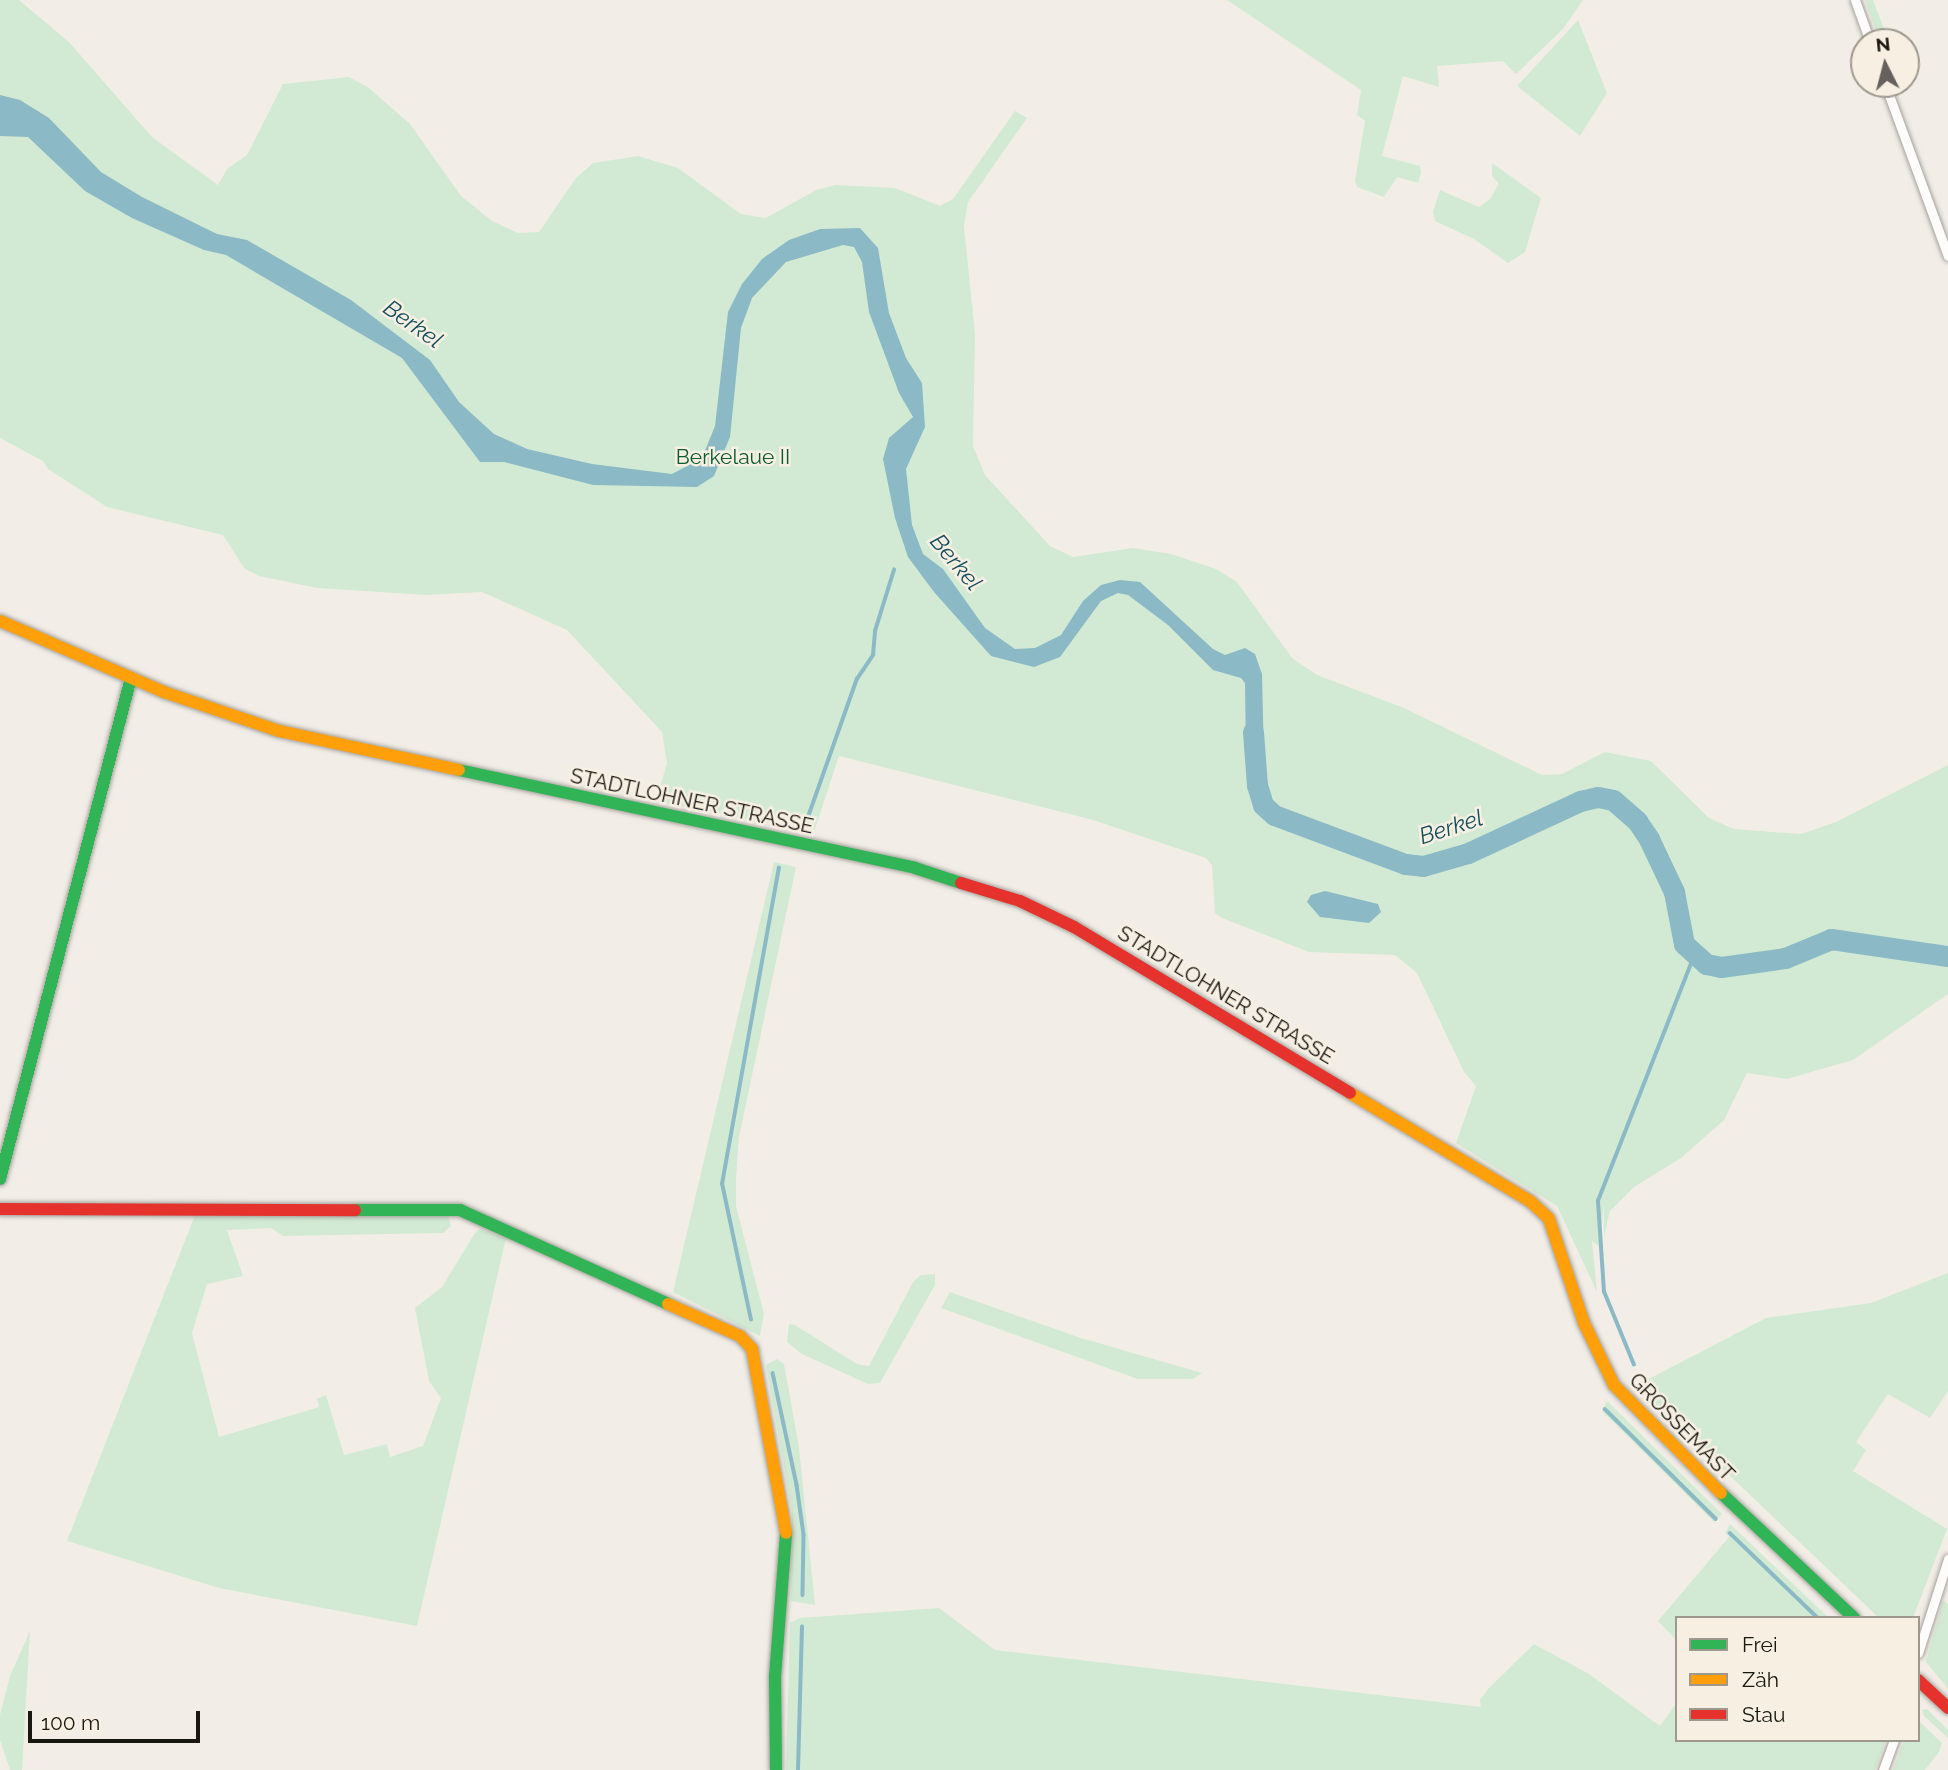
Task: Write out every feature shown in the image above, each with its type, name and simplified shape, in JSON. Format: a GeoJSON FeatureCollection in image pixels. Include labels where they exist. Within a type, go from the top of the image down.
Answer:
{"type":"FeatureCollection","features":[{"type":"Feature","properties":{"kind":"street"},"geometry":{"type":"LineString","coordinates":[[1855,0],[1865,28]]}},
{"type":"Feature","properties":{"kind":"street"},"geometry":{"type":"LineString","coordinates":[[1890,98],[1948,256]]}},
{"type":"Feature","properties":{"kind":"street","name":"STADTLOHNER STRASSE"},"geometry":{"type":"LineString","coordinates":[[0,621],[131,678],[279,731],[915,868],[982,887],[1074,928],[1511,1188],[1549,1219]]}},
{"type":"Feature","properties":{"kind":"street"},"geometry":{"type":"LineString","coordinates":[[0,1179],[131,678]]}},
{"type":"Feature","properties":{"kind":"street"},"geometry":{"type":"LineString","coordinates":[[0,1209],[460,1210],[740,1336],[752,1349],[786,1527],[788,1554],[775,1677],[776,1770]]}},
{"type":"Feature","properties":{"kind":"street","name":"GROSSEMAST"},"geometry":{"type":"LineString","coordinates":[[1549,1219],[1584,1323],[1614,1385],[1706,1480],[1852,1616]]}},
{"type":"Feature","properties":{"kind":"street"},"geometry":{"type":"LineString","coordinates":[[1920,1648],[1948,1559]]}},
{"type":"Feature","properties":{"kind":"street"},"geometry":{"type":"LineString","coordinates":[[1920,1681],[1948,1708]]}},
{"type":"Feature","properties":{"kind":"street"},"geometry":{"type":"LineString","coordinates":[[1883,1770],[1893,1742]]}},
{"type":"Feature","properties":{"kind":"green space","name":"Berkelaue II"},"geometry":{"type":"Polygon","coordinates":[[[0,0],[19,0],[69,42],[152,137],[218,185],[227,169],[247,155],[283,84],[349,77],[369,88],[410,124],[461,196],[492,221],[518,233],[539,232],[576,178],[593,163],[638,156],[678,168],[741,214],[766,218],[816,190],[836,185],[895,188],[940,206],[953,199],[1015,111],[1027,118],[968,202],[964,226],[975,334],[973,446],[985,475],[1050,546],[1073,557],[1133,548],[1171,554],[1216,569],[1237,582],[1292,658],[1317,675],[1404,708],[1542,775],[1562,774],[1605,752],[1651,761],[1709,818],[1734,829],[1801,834],[1836,822],[1948,765],[1948,994],[1853,1060],[1787,1079],[1747,1073],[1724,1120],[1681,1158],[1634,1187],[1610,1211],[1604,1236],[1604,1203],[1600,1247],[1592,1241],[1597,1292],[1557,1206],[1456,1143],[1476,1086],[1464,1072],[1417,973],[1395,955],[1309,952],[1222,918],[1215,913],[1212,865],[1206,858],[1093,820],[839,756],[814,832],[656,801],[667,763],[662,732],[567,630],[482,592],[427,595],[317,588],[259,576],[244,568],[223,535],[107,507],[48,469],[43,461],[0,438],[0,0]]]}},
{"type":"Feature","properties":{"kind":"green space"},"geometry":{"type":"Polygon","coordinates":[[[1227,0],[1583,0],[1563,29],[1516,74],[1503,61],[1437,66],[1439,87],[1403,76],[1382,156],[1420,166],[1421,172],[1418,183],[1397,177],[1384,197],[1357,187],[1355,180],[1365,121],[1357,115],[1361,90],[1227,0]]]}},
{"type":"Feature","properties":{"kind":"green space"},"geometry":{"type":"Polygon","coordinates":[[[1865,0],[1873,0],[1884,28],[1875,28],[1865,0]]]}},
{"type":"Feature","properties":{"kind":"green space"},"geometry":{"type":"Polygon","coordinates":[[[1578,20],[1607,93],[1580,136],[1517,86],[1578,20]]]}},
{"type":"Feature","properties":{"kind":"green space"},"geometry":{"type":"Polygon","coordinates":[[[1492,163],[1541,198],[1525,252],[1508,263],[1474,239],[1435,221],[1433,212],[1440,190],[1479,207],[1490,199],[1499,184],[1492,176],[1492,163]]]}},
{"type":"Feature","properties":{"kind":"green space"},"geometry":{"type":"Polygon","coordinates":[[[774,862],[796,867],[739,1137],[736,1177],[736,1206],[764,1314],[760,1336],[673,1292],[774,862]]]}},
{"type":"Feature","properties":{"kind":"green space"},"geometry":{"type":"Polygon","coordinates":[[[195,1215],[448,1215],[451,1226],[443,1233],[283,1236],[271,1228],[227,1230],[243,1276],[207,1284],[192,1333],[219,1437],[319,1407],[317,1399],[326,1395],[344,1455],[387,1444],[390,1457],[423,1446],[441,1398],[429,1381],[415,1308],[442,1287],[480,1229],[506,1238],[417,1626],[219,1588],[67,1541],[195,1215]]]}},
{"type":"Feature","properties":{"kind":"green space"},"geometry":{"type":"Polygon","coordinates":[[[1948,1273],[1948,1391],[1930,1418],[1888,1394],[1856,1442],[1866,1450],[1853,1471],[1947,1529],[1914,1616],[1877,1616],[1655,1404],[1645,1381],[1766,1318],[1871,1303],[1948,1273]]]}},
{"type":"Feature","properties":{"kind":"green space"},"geometry":{"type":"Polygon","coordinates":[[[935,1274],[935,1285],[880,1383],[868,1384],[802,1354],[787,1342],[789,1324],[795,1325],[857,1364],[869,1366],[913,1282],[921,1275],[935,1274]]]}},
{"type":"Feature","properties":{"kind":"green space"},"geometry":{"type":"Polygon","coordinates":[[[950,1292],[1081,1338],[1202,1373],[1193,1379],[1138,1379],[941,1308],[950,1292]]]}},
{"type":"Feature","properties":{"kind":"green space"},"geometry":{"type":"Polygon","coordinates":[[[777,1359],[784,1364],[799,1447],[815,1605],[791,1601],[792,1511],[766,1365],[777,1359]]]}},
{"type":"Feature","properties":{"kind":"green space"},"geometry":{"type":"Polygon","coordinates":[[[1607,1401],[1722,1514],[1714,1522],[1602,1411],[1607,1401]]]}},
{"type":"Feature","properties":{"kind":"green space"},"geometry":{"type":"Polygon","coordinates":[[[1730,1524],[1827,1616],[1675,1616],[1675,1639],[1658,1621],[1729,1537],[1725,1533],[1730,1524]]]}},
{"type":"Feature","properties":{"kind":"green space"},"geometry":{"type":"Polygon","coordinates":[[[1943,1601],[1948,1604],[1948,1689],[1926,1662],[1943,1601]]]}},
{"type":"Feature","properties":{"kind":"green space"},"geometry":{"type":"Polygon","coordinates":[[[939,1608],[995,1650],[1481,1707],[1480,1700],[1488,1689],[1534,1644],[1589,1674],[1660,1726],[1675,1705],[1675,1742],[1885,1742],[1875,1770],[786,1770],[790,1623],[800,1618],[939,1608]]]}},
{"type":"Feature","properties":{"kind":"green space"},"geometry":{"type":"Polygon","coordinates":[[[30,1631],[22,1770],[10,1770],[0,1740],[0,1715],[10,1676],[30,1631]]]}},
{"type":"Feature","properties":{"kind":"green space"},"geometry":{"type":"Polygon","coordinates":[[[1927,1709],[1948,1730],[1948,1738],[1924,1716],[1922,1710],[1927,1709]]]}},
{"type":"Feature","properties":{"kind":"green space"},"geometry":{"type":"Polygon","coordinates":[[[1920,1722],[1942,1743],[1939,1752],[1925,1770],[1893,1770],[1903,1742],[1920,1742],[1920,1722]]]}},
{"type":"Feature","properties":{"kind":"water"},"geometry":{"type":"Polygon","coordinates":[[[0,95],[20,100],[49,118],[101,172],[142,197],[217,234],[247,240],[351,300],[430,360],[459,402],[494,434],[527,449],[592,464],[672,474],[702,458],[715,426],[728,312],[742,284],[762,259],[789,240],[820,229],[860,228],[878,248],[889,313],[906,358],[922,383],[925,427],[906,469],[912,525],[923,554],[943,569],[985,628],[1015,649],[1035,648],[1061,635],[1083,601],[1101,585],[1120,580],[1140,582],[1213,649],[1225,655],[1245,648],[1255,654],[1262,674],[1264,760],[1246,757],[1245,683],[1241,678],[1213,670],[1168,625],[1128,595],[1118,593],[1101,601],[1060,657],[1034,667],[991,656],[934,592],[908,557],[895,518],[883,459],[889,438],[913,417],[899,393],[869,312],[862,262],[854,247],[843,245],[786,262],[752,298],[741,328],[730,437],[714,476],[697,487],[593,485],[504,462],[480,462],[402,358],[226,255],[204,250],[132,218],[85,191],[28,137],[0,136],[0,95]]]}},
{"type":"Feature","properties":{"kind":"water"},"geometry":{"type":"Polygon","coordinates":[[[1325,891],[1378,904],[1381,912],[1369,923],[1320,917],[1307,902],[1311,895],[1325,891]]]}},
{"type":"Feature","properties":{"kind":"waterway"},"geometry":{"type":"LineString","coordinates":[[808,817],[857,679],[873,655],[875,631],[894,570]]}},
{"type":"Feature","properties":{"kind":"waterway","name":"Berkel"},"geometry":{"type":"LineString","coordinates":[[1253,732],[1257,785],[1263,805],[1274,815],[1405,864],[1423,866],[1468,853],[1580,801],[1598,797],[1613,800],[1637,821],[1649,839],[1674,892],[1684,944],[1706,964],[1721,967],[1785,958],[1831,939],[1948,956]]}},
{"type":"Feature","properties":{"kind":"waterway"},"geometry":{"type":"LineString","coordinates":[[751,1320],[722,1184],[779,868]]}},
{"type":"Feature","properties":{"kind":"waterway"},"geometry":{"type":"LineString","coordinates":[[1634,1365],[1604,1292],[1598,1201],[1694,956]]}},
{"type":"Feature","properties":{"kind":"waterway"},"geometry":{"type":"LineString","coordinates":[[773,1373],[797,1485],[804,1535],[803,1595]]}},
{"type":"Feature","properties":{"kind":"waterway"},"geometry":{"type":"LineString","coordinates":[[1605,1409],[1716,1519]]}},
{"type":"Feature","properties":{"kind":"waterway"},"geometry":{"type":"LineString","coordinates":[[1730,1533],[1816,1616]]}},
{"type":"Feature","properties":{"kind":"waterway"},"geometry":{"type":"LineString","coordinates":[[798,1770],[802,1627]]}},
{"type":"Feature","properties":{"kind":"traffic: fast"},"geometry":{"type":"LineString","coordinates":[[0,1179],[131,678]]}},
{"type":"Feature","properties":{"kind":"traffic: fast"},"geometry":{"type":"LineString","coordinates":[[459,770],[915,868],[961,883]]}},
{"type":"Feature","properties":{"kind":"traffic: fast"},"geometry":{"type":"LineString","coordinates":[[355,1210],[460,1210],[668,1304]]}},
{"type":"Feature","properties":{"kind":"traffic: fast"},"geometry":{"type":"LineString","coordinates":[[1721,1493],[1852,1616]]}},
{"type":"Feature","properties":{"kind":"traffic: fast"},"geometry":{"type":"LineString","coordinates":[[776,1770],[775,1677],[786,1533]]}},
{"type":"Feature","properties":{"kind":"traffic: slow"},"geometry":{"type":"LineString","coordinates":[[0,621],[164,692],[279,731],[459,770]]}},
{"type":"Feature","properties":{"kind":"traffic: slow"},"geometry":{"type":"LineString","coordinates":[[1350,1093],[1530,1201],[1549,1219],[1584,1323],[1614,1385],[1721,1493]]}},
{"type":"Feature","properties":{"kind":"traffic: slow"},"geometry":{"type":"LineString","coordinates":[[668,1304],[740,1336],[752,1349],[786,1533]]}},
{"type":"Feature","properties":{"kind":"traffic: jam"},"geometry":{"type":"LineString","coordinates":[[961,883],[1020,901],[1074,927],[1350,1093]]}},
{"type":"Feature","properties":{"kind":"traffic: jam"},"geometry":{"type":"LineString","coordinates":[[0,1209],[355,1210]]}},
{"type":"Feature","properties":{"kind":"traffic: jam"},"geometry":{"type":"LineString","coordinates":[[1920,1682],[1948,1708]]}}]}
